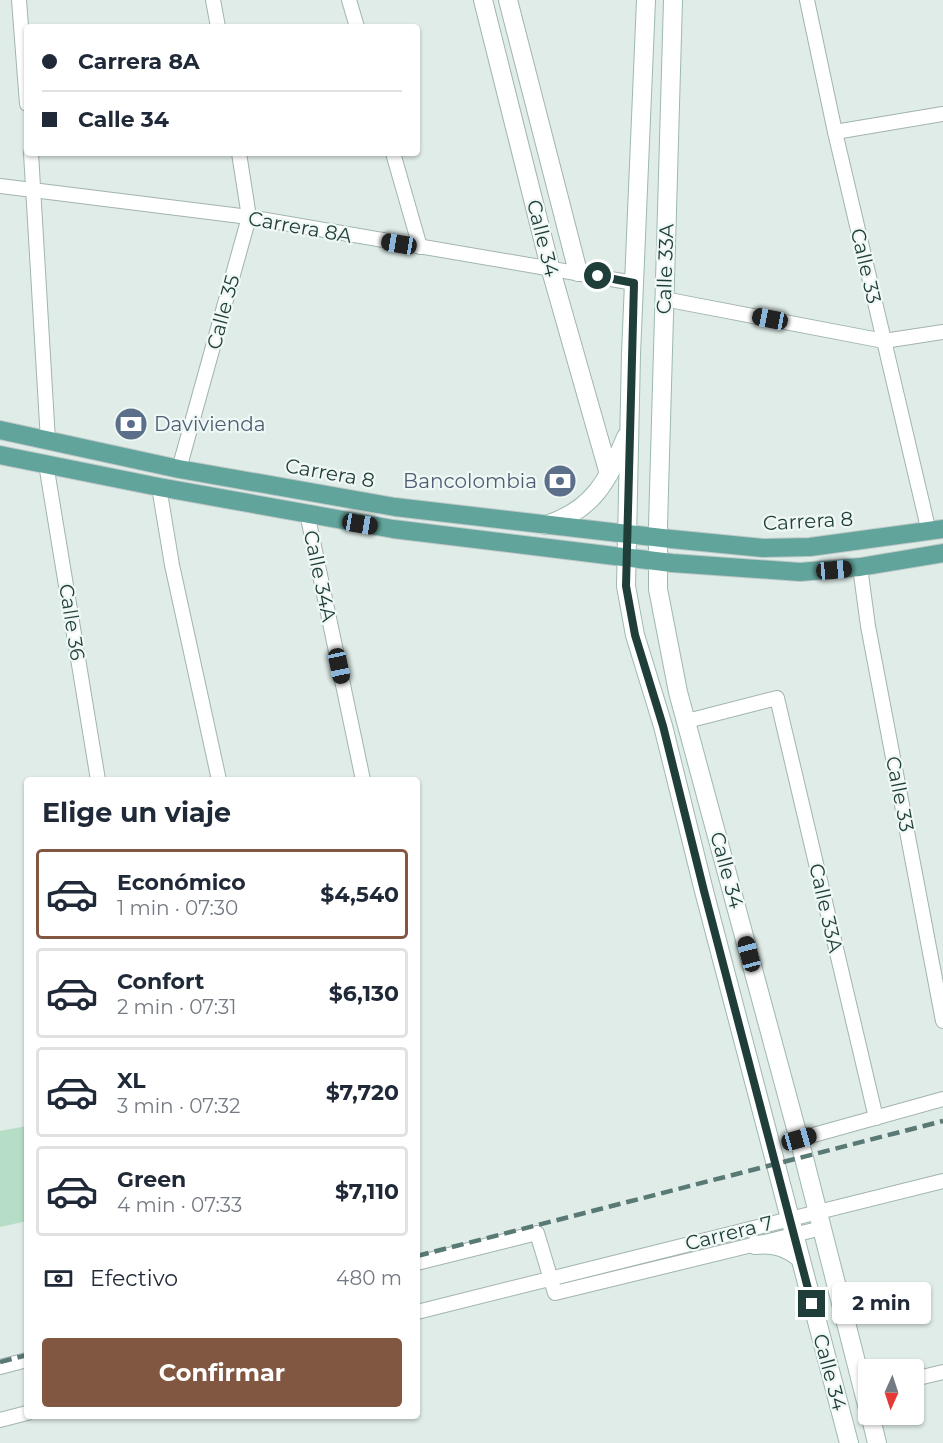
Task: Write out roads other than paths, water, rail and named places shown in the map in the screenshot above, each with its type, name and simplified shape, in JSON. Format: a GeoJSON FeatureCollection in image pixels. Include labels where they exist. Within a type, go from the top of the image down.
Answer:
{"type":"FeatureCollection","features":[{"type":"Feature","properties":{"kind":"main road","name":"Calle 34"},"geometry":{"type":"LineString","coordinates":[[483,0],[550,267],[609,474]]}},
{"type":"Feature","properties":{"kind":"main road","name":"Calle 34"},"geometry":{"type":"LineString","coordinates":[[508,0],[578,272]]}},
{"type":"Feature","properties":{"kind":"main road","name":"Calle 33A"},"geometry":{"type":"LineString","coordinates":[[633,534],[630,427],[631,354],[646,0]]}},
{"type":"Feature","properties":{"kind":"main road","name":"Calle 33A"},"geometry":{"type":"LineString","coordinates":[[658,537],[673,0]]}},
{"type":"Feature","properties":{"kind":"main road"},"geometry":{"type":"LineString","coordinates":[[490,30],[513,24]]}},
{"type":"Feature","properties":{"kind":"main road"},"geometry":{"type":"LineString","coordinates":[[631,354],[641,382],[633,534],[645,551],[657,562]]}},
{"type":"Feature","properties":{"kind":"main road"},"geometry":{"type":"LineString","coordinates":[[546,525],[564,519],[584,506],[594,496],[609,474],[630,427]]}},
{"type":"Feature","properties":{"kind":"main road","name":"Carrera 8"},"geometry":{"type":"LineString","coordinates":[[0,430],[179,469],[395,507],[658,537],[763,548],[855,542],[936,530]]}},
{"type":"Feature","properties":{"kind":"main road"},"geometry":{"type":"LineString","coordinates":[[0,455],[159,487],[393,529],[657,562],[800,572],[860,567],[943,553]]}},
{"type":"Feature","properties":{"kind":"main road","name":"Calle 34"},"geometry":{"type":"LineString","coordinates":[[633,534],[627,558],[626,586],[635,635],[663,726],[849,1443]]}},
{"type":"Feature","properties":{"kind":"main road","name":"Calle 34"},"geometry":{"type":"LineString","coordinates":[[658,537],[658,589],[678,692],[858,1363]]}},
{"type":"Feature","properties":{"kind":"main road"},"geometry":{"type":"LineString","coordinates":[[704,891],[730,885]]}},
{"type":"Feature","properties":{"kind":"main road"},"geometry":{"type":"LineString","coordinates":[[755,1245],[778,1245],[800,1258]]}},
{"type":"Feature","properties":{"kind":"main road","name":"Calle 34"},"geometry":{"type":"LineString","coordinates":[[873,1425],[877,1443]]}},
{"type":"Feature","properties":{"kind":"street"},"geometry":{"type":"LineString","coordinates":[[19,0],[24,65]]}},
{"type":"Feature","properties":{"kind":"street"},"geometry":{"type":"LineString","coordinates":[[213,0],[217,24]]}},
{"type":"Feature","properties":{"kind":"street"},"geometry":{"type":"LineString","coordinates":[[350,0],[356,24]]}},
{"type":"Feature","properties":{"kind":"street","name":"Calle 33"},"geometry":{"type":"LineString","coordinates":[[807,0],[884,341],[936,530]]}},
{"type":"Feature","properties":{"kind":"street"},"geometry":{"type":"LineString","coordinates":[[835,132],[943,114]]}},
{"type":"Feature","properties":{"kind":"street"},"geometry":{"type":"LineString","coordinates":[[31,156],[48,441]]}},
{"type":"Feature","properties":{"kind":"street","name":"Calle 35"},"geometry":{"type":"LineString","coordinates":[[179,469],[249,217],[239,156]]}},
{"type":"Feature","properties":{"kind":"street"},"geometry":{"type":"LineString","coordinates":[[394,156],[420,247]]}},
{"type":"Feature","properties":{"kind":"street","name":"Carrera 8A"},"geometry":{"type":"LineString","coordinates":[[0,186],[249,217],[634,283]]}},
{"type":"Feature","properties":{"kind":"street"},"geometry":{"type":"LineString","coordinates":[[664,299],[884,341],[943,332]]}},
{"type":"Feature","properties":{"kind":"street","name":"Calle 36"},"geometry":{"type":"LineString","coordinates":[[46,464],[98,777]]}},
{"type":"Feature","properties":{"kind":"street"},"geometry":{"type":"LineString","coordinates":[[159,487],[172,565],[218,777]]}},
{"type":"Feature","properties":{"kind":"street","name":"Calle 34A"},"geometry":{"type":"LineString","coordinates":[[307,513],[362,777]]}},
{"type":"Feature","properties":{"kind":"street","name":"Calle 33"},"geometry":{"type":"LineString","coordinates":[[860,567],[868,626],[943,1021]]}},
{"type":"Feature","properties":{"kind":"street","name":"Calle 33A"},"geometry":{"type":"LineString","coordinates":[[687,721],[777,698],[876,1118]]}},
{"type":"Feature","properties":{"kind":"street"},"geometry":{"type":"LineString","coordinates":[[799,1139],[943,1099]]}},
{"type":"Feature","properties":{"kind":"street","name":"Carrera 7"},"geometry":{"type":"LineString","coordinates":[[420,1311],[551,1277],[792,1227],[943,1181]]}},
{"type":"Feature","properties":{"kind":"street","name":"Carrera 7"},"geometry":{"type":"LineString","coordinates":[[551,1277],[555,1293],[755,1245],[792,1227]]}},
{"type":"Feature","properties":{"kind":"street"},"geometry":{"type":"LineString","coordinates":[[420,1262],[537,1233],[551,1277]]}},
{"type":"Feature","properties":{"kind":"street"},"geometry":{"type":"LineString","coordinates":[[0,1367],[24,1361]]}},
{"type":"Feature","properties":{"kind":"street"},"geometry":{"type":"LineString","coordinates":[[924,1377],[943,1372]]}},
{"type":"Feature","properties":{"kind":"street"},"geometry":{"type":"LineString","coordinates":[[0,1420],[24,1414]]}},
{"type":"Feature","properties":{"kind":"railway"},"geometry":{"type":"LineString","coordinates":[[420,1255],[943,1121]]}},
{"type":"Feature","properties":{"kind":"railway"},"geometry":{"type":"LineString","coordinates":[[0,1362],[24,1356]]}},
{"type":"Feature","properties":{"kind":"place","name":"Davivienda"},"geometry":{"type":"Point","coordinates":[131,424]}},
{"type":"Feature","properties":{"kind":"place","name":"Bancolombia"},"geometry":{"type":"Point","coordinates":[560,481]}}]}
